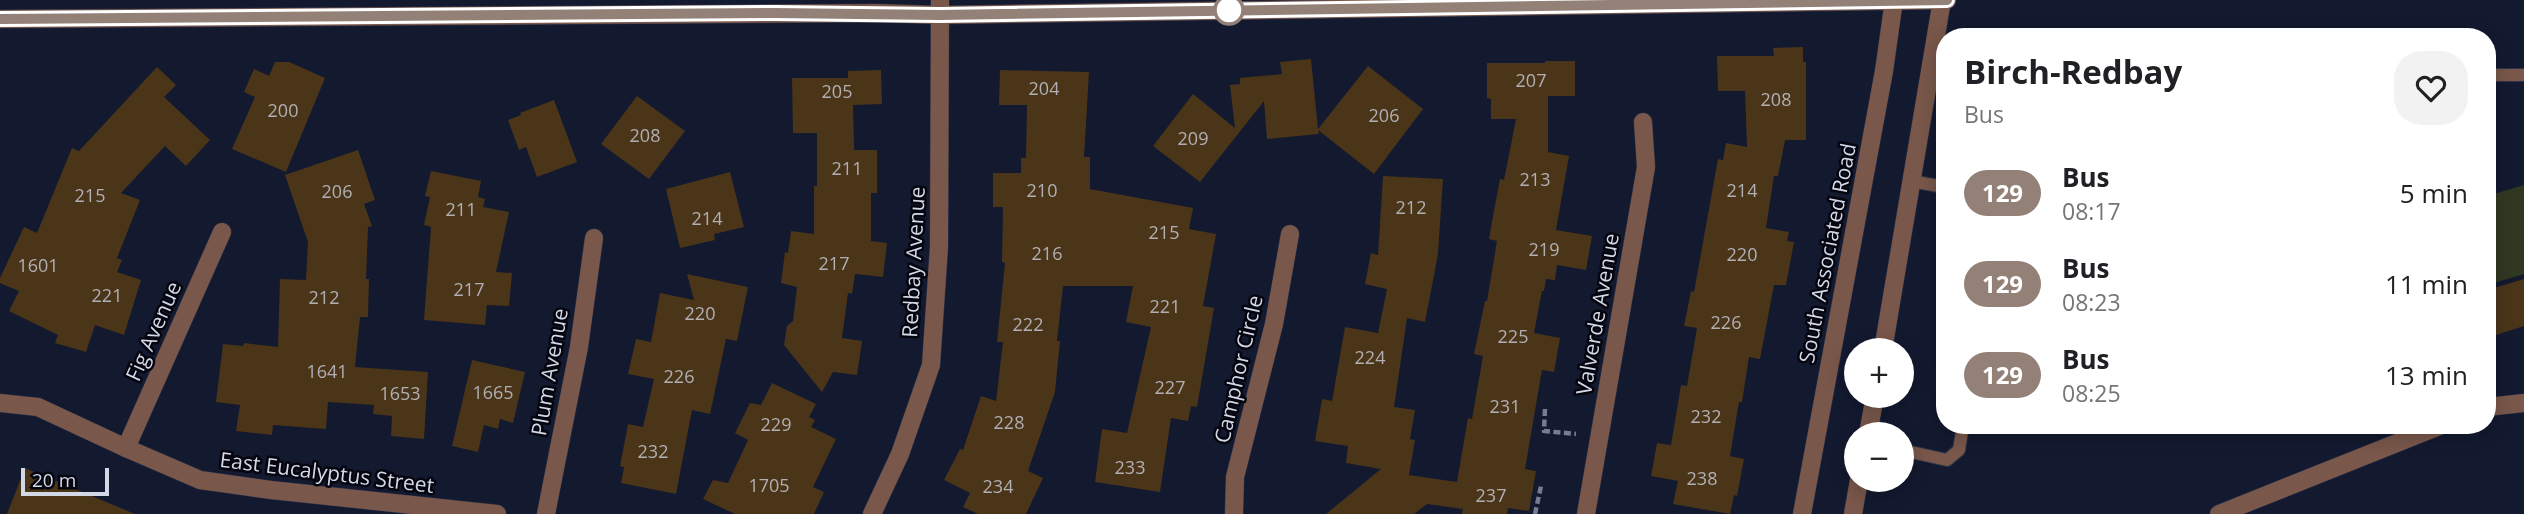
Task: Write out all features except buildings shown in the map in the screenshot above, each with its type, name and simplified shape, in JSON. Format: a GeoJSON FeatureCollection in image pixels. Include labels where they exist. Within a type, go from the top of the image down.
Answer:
{"type":"FeatureCollection","features":[{"type":"Feature","properties":{"kind":"street"},"geometry":{"type":"LineString","coordinates":[[0,19],[1944,0],[1939,28]]}},
{"type":"Feature","properties":{"kind":"street","name":"South Associated Road"},"geometry":{"type":"LineString","coordinates":[[1802,514],[1884,71],[1894,1]]}},
{"type":"Feature","properties":{"kind":"street","name":"Redbay Avenue"},"geometry":{"type":"LineString","coordinates":[[873,514],[900,454],[931,365],[939,247],[940,8]]}},
{"type":"Feature","properties":{"kind":"street"},"geometry":{"type":"LineString","coordinates":[[1885,338],[1936,44]]}},
{"type":"Feature","properties":{"kind":"street","name":"Valverde Avenue"},"geometry":{"type":"LineString","coordinates":[[1586,514],[1646,167],[1643,122]]}},
{"type":"Feature","properties":{"kind":"street","name":"Fig Avenue"},"geometry":{"type":"LineString","coordinates":[[126,448],[222,232]]}},
{"type":"Feature","properties":{"kind":"street","name":"Camphor Circle"},"geometry":{"type":"LineString","coordinates":[[1234,514],[1235,477],[1273,324],[1290,234]]}},
{"type":"Feature","properties":{"kind":"street","name":"Plum Avenue"},"geometry":{"type":"LineString","coordinates":[[546,514],[579,347],[594,238]]}},
{"type":"Feature","properties":{"kind":"street"},"geometry":{"type":"LineString","coordinates":[[2496,406],[2524,402]]}},
{"type":"Feature","properties":{"kind":"street","name":"East Eucalyptus Street"},"geometry":{"type":"LineString","coordinates":[[0,403],[38,407],[200,480],[497,514]]}},
{"type":"Feature","properties":{"kind":"street"},"geometry":{"type":"LineString","coordinates":[[2219,514],[2419,434]]}},
{"type":"Feature","properties":{"kind":"street"},"geometry":{"type":"LineString","coordinates":[[1853,514],[1858,492]]}},
{"type":"Feature","properties":{"kind":"lane"},"geometry":{"type":"LineString","coordinates":[[2496,75],[2524,75]]}},
{"type":"Feature","properties":{"kind":"lane"},"geometry":{"type":"LineString","coordinates":[[1911,181],[1936,186]]}},
{"type":"Feature","properties":{"kind":"lane"},"geometry":{"type":"LineString","coordinates":[[1914,453],[1947,460],[1959,450],[1962,434]]}},
{"type":"Feature","properties":{"kind":"path"},"geometry":{"type":"LineString","coordinates":[[1545,408],[1544,431],[1579,434]]}},
{"type":"Feature","properties":{"kind":"path"},"geometry":{"type":"LineString","coordinates":[[1535,514],[1541,486]]}},
{"type":"Feature","properties":{"kind":"green space"},"geometry":{"type":"Polygon","coordinates":[[[2524,185],[2524,274],[2496,282],[2496,193],[2524,185]]]}},
{"type":"Feature","properties":{"kind":"bus line","name":"129"},"geometry":{"type":"LineString","coordinates":[[0,19],[775,13],[940,15],[1947,0]]}}]}
